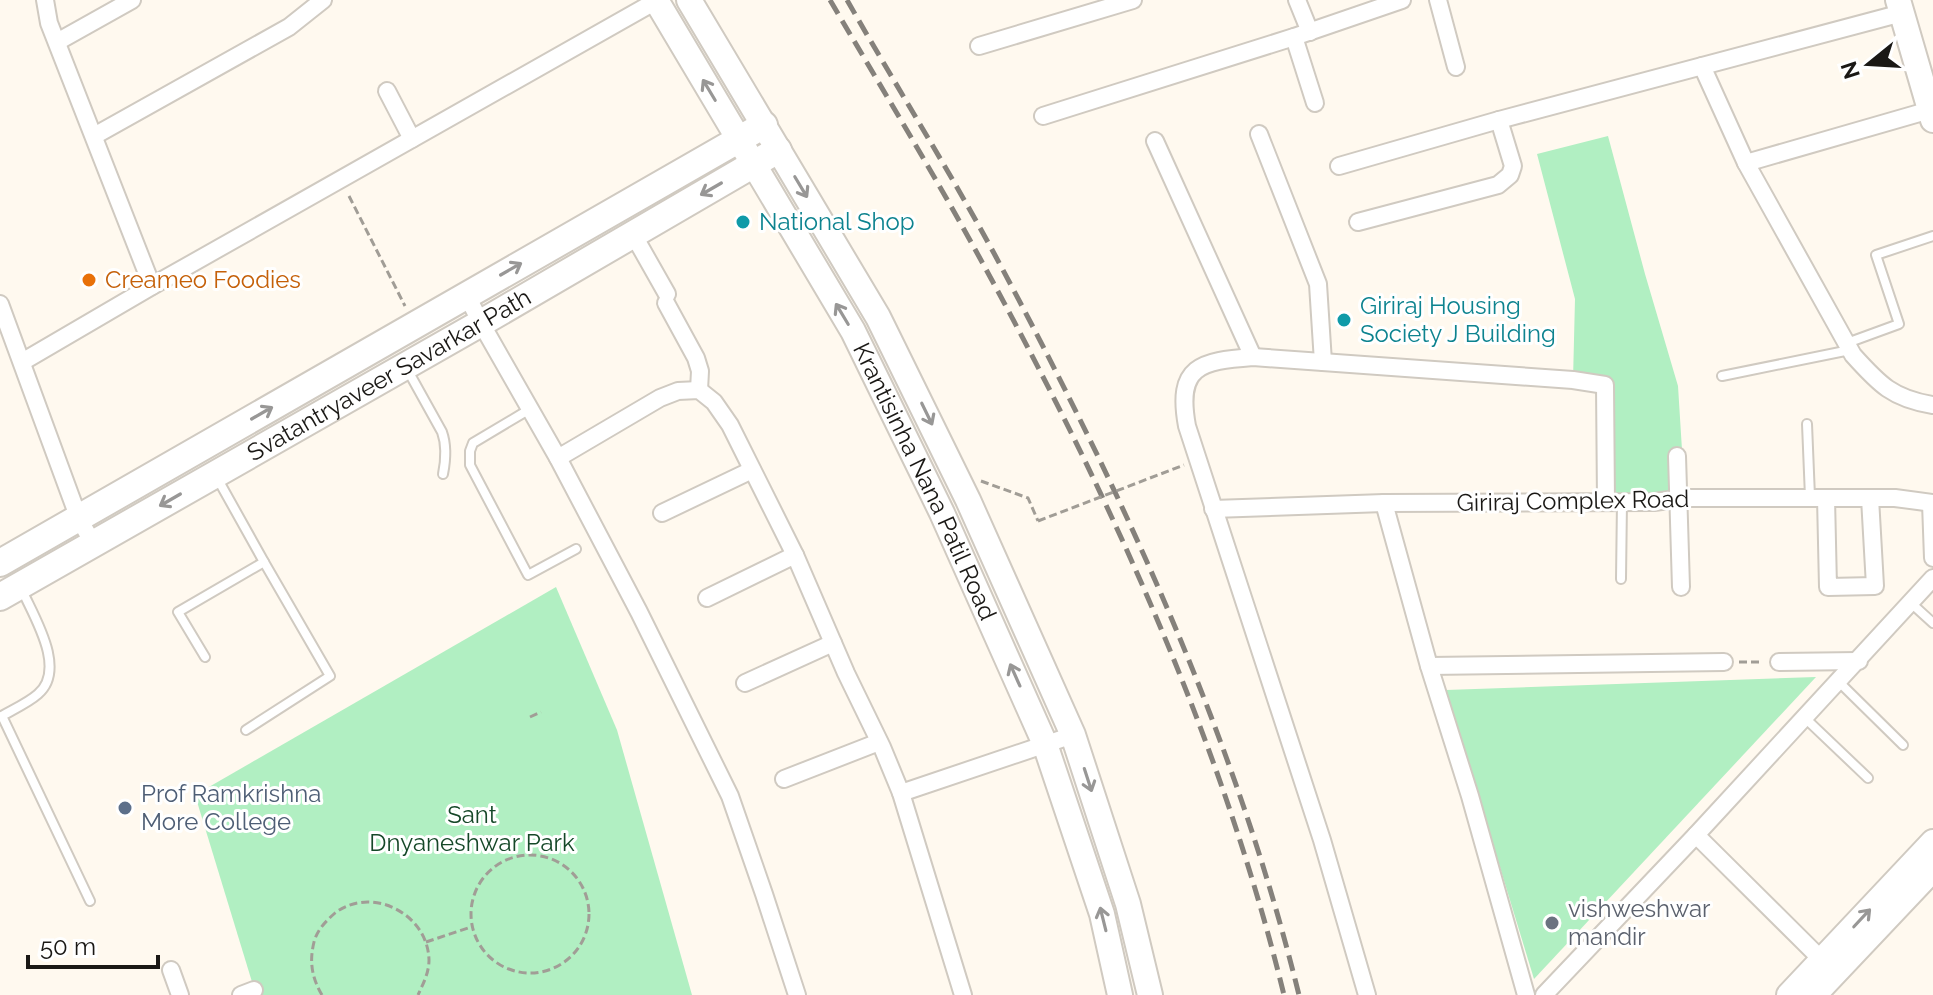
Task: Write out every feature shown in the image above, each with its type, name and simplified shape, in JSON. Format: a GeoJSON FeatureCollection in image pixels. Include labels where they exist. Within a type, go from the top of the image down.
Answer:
{"type":"FeatureCollection","features":[{"type":"Feature","properties":{"kind":"main road","name":"Krantisinha Nana Patil Road"},"geometry":{"type":"LineString","coordinates":[[689,0],[878,317],[959,482],[1073,735],[1128,904],[1150,995]]}},
{"type":"Feature","properties":{"kind":"main road","name":"Krantisinha Nana Patil Road"},"geometry":{"type":"LineString","coordinates":[[656,1],[853,331],[942,513],[1045,744],[1102,914],[1120,995]]}},
{"type":"Feature","properties":{"kind":"main road"},"geometry":{"type":"LineString","coordinates":[[1900,6],[1931,115]]}},
{"type":"Feature","properties":{"kind":"main road","name":"Svatantryaveer Savarkar Path"},"geometry":{"type":"LineString","coordinates":[[0,563],[764,125]]}},
{"type":"Feature","properties":{"kind":"main road","name":"Svatantryaveer Savarkar Path"},"geometry":{"type":"LineString","coordinates":[[10,591],[778,150]]}},
{"type":"Feature","properties":{"kind":"main road"},"geometry":{"type":"LineString","coordinates":[[210,443],[220,471]]}},
{"type":"Feature","properties":{"kind":"main road"},"geometry":{"type":"LineString","coordinates":[[1789,995],[1933,842]]}},
{"type":"Feature","properties":{"kind":"main road"},"geometry":{"type":"LineString","coordinates":[[1814,995],[1933,869]]}},
{"type":"Feature","properties":{"kind":"street"},"geometry":{"type":"LineString","coordinates":[[45,0],[49,23],[152,286]]}},
{"type":"Feature","properties":{"kind":"street"},"geometry":{"type":"LineString","coordinates":[[57,42],[132,0]]}},
{"type":"Feature","properties":{"kind":"street"},"geometry":{"type":"LineString","coordinates":[[94,136],[289,27],[323,0]]}},
{"type":"Feature","properties":{"kind":"street"},"geometry":{"type":"LineString","coordinates":[[979,46],[1133,0]]}},
{"type":"Feature","properties":{"kind":"street"},"geometry":{"type":"LineString","coordinates":[[1297,0],[1315,103]]}},
{"type":"Feature","properties":{"kind":"street"},"geometry":{"type":"LineString","coordinates":[[1043,116],[1402,0]]}},
{"type":"Feature","properties":{"kind":"street"},"geometry":{"type":"LineString","coordinates":[[1438,0],[1456,67]]}},
{"type":"Feature","properties":{"kind":"street"},"geometry":{"type":"LineString","coordinates":[[22,362],[656,1]]}},
{"type":"Feature","properties":{"kind":"street"},"geometry":{"type":"LineString","coordinates":[[1339,166],[1702,66],[1900,6]]}},
{"type":"Feature","properties":{"kind":"street"},"geometry":{"type":"LineString","coordinates":[[1702,66],[1746,163],[1849,346],[1873,377],[1892,393],[1912,402],[1933,405]]}},
{"type":"Feature","properties":{"kind":"street"},"geometry":{"type":"LineString","coordinates":[[387,91],[412,139]]}},
{"type":"Feature","properties":{"kind":"street"},"geometry":{"type":"LineString","coordinates":[[1746,163],[1931,115]]}},
{"type":"Feature","properties":{"kind":"street"},"geometry":{"type":"LineString","coordinates":[[1358,222],[1498,185],[1510,175],[1513,166],[1499,120]]}},
{"type":"Feature","properties":{"kind":"street"},"geometry":{"type":"LineString","coordinates":[[1259,134],[1318,284],[1323,362]]}},
{"type":"Feature","properties":{"kind":"street"},"geometry":{"type":"LineString","coordinates":[[1155,141],[1253,357]]}},
{"type":"Feature","properties":{"kind":"street"},"geometry":{"type":"LineString","coordinates":[[633,234],[696,358],[700,371],[699,390]]}},
{"type":"Feature","properties":{"kind":"street"},"geometry":{"type":"LineString","coordinates":[[466,294],[558,458],[639,612],[730,796],[797,995]]}},
{"type":"Feature","properties":{"kind":"street"},"geometry":{"type":"LineString","coordinates":[[0,304],[79,519],[93,543]]}},
{"type":"Feature","properties":{"kind":"street"},"geometry":{"type":"LineString","coordinates":[[1367,995],[1322,840],[1187,426],[1183,406],[1184,386],[1192,374],[1205,365],[1218,360],[1253,357],[1573,380],[1605,385],[1614,502]]}},
{"type":"Feature","properties":{"kind":"street"},"geometry":{"type":"LineString","coordinates":[[558,458],[660,398],[678,391],[699,390],[714,402],[730,425],[795,555],[901,793],[963,995]]}},
{"type":"Feature","properties":{"kind":"street"},"geometry":{"type":"LineString","coordinates":[[1677,456],[1681,587]]}},
{"type":"Feature","properties":{"kind":"street"},"geometry":{"type":"LineString","coordinates":[[662,513],[752,470]]}},
{"type":"Feature","properties":{"kind":"street"},"geometry":{"type":"LineString","coordinates":[[1818,498],[1828,587],[1875,586],[1870,498]]}},
{"type":"Feature","properties":{"kind":"street","name":"Giriraj Complex Road"},"geometry":{"type":"LineString","coordinates":[[1213,509],[1384,503],[1654,502],[1679,499],[1895,498],[1932,503]]}},
{"type":"Feature","properties":{"kind":"street"},"geometry":{"type":"LineString","coordinates":[[1384,503],[1526,995]]}},
{"type":"Feature","properties":{"kind":"street"},"geometry":{"type":"LineString","coordinates":[[1932,503],[1933,558]]}},
{"type":"Feature","properties":{"kind":"street"},"geometry":{"type":"LineString","coordinates":[[707,598],[795,555]]}},
{"type":"Feature","properties":{"kind":"street"},"geometry":{"type":"LineString","coordinates":[[1550,993],[1933,578]]}},
{"type":"Feature","properties":{"kind":"street"},"geometry":{"type":"LineString","coordinates":[[745,683],[833,643]]}},
{"type":"Feature","properties":{"kind":"street"},"geometry":{"type":"LineString","coordinates":[[1779,662],[1859,661]]}},
{"type":"Feature","properties":{"kind":"street"},"geometry":{"type":"LineString","coordinates":[[1429,666],[1724,662]]}},
{"type":"Feature","properties":{"kind":"street"},"geometry":{"type":"LineString","coordinates":[[901,793],[1073,735]]}},
{"type":"Feature","properties":{"kind":"street"},"geometry":{"type":"LineString","coordinates":[[784,779],[879,742]]}},
{"type":"Feature","properties":{"kind":"street"},"geometry":{"type":"LineString","coordinates":[[1696,835],[1823,961]]}},
{"type":"Feature","properties":{"kind":"street"},"geometry":{"type":"LineString","coordinates":[[171,970],[180,995]]}},
{"type":"Feature","properties":{"kind":"lane"},"geometry":{"type":"LineString","coordinates":[[1722,376],[1849,346],[1899,324],[1876,255],[1933,236]]}},
{"type":"Feature","properties":{"kind":"lane"},"geometry":{"type":"LineString","coordinates":[[406,365],[442,432],[445,442],[443,474]]}},
{"type":"Feature","properties":{"kind":"lane"},"geometry":{"type":"LineString","coordinates":[[530,409],[473,443],[470,465],[528,575],[576,549]]}},
{"type":"Feature","properties":{"kind":"lane"},"geometry":{"type":"LineString","coordinates":[[1807,424],[1818,498]]}},
{"type":"Feature","properties":{"kind":"lane"},"geometry":{"type":"LineString","coordinates":[[220,471],[264,562],[330,676],[246,730]]}},
{"type":"Feature","properties":{"kind":"lane"},"geometry":{"type":"LineString","coordinates":[[1614,502],[1621,579]]}},
{"type":"Feature","properties":{"kind":"lane"},"geometry":{"type":"LineString","coordinates":[[205,657],[178,612],[264,562]]}},
{"type":"Feature","properties":{"kind":"lane"},"geometry":{"type":"LineString","coordinates":[[10,591],[43,636],[49,657],[49,680],[38,694],[1,716],[90,901]]}},
{"type":"Feature","properties":{"kind":"lane"},"geometry":{"type":"LineString","coordinates":[[1911,603],[1933,623]]}},
{"type":"Feature","properties":{"kind":"lane"},"geometry":{"type":"LineString","coordinates":[[1839,682],[1903,745]]}},
{"type":"Feature","properties":{"kind":"lane"},"geometry":{"type":"LineString","coordinates":[[1805,718],[1868,778]]}},
{"type":"Feature","properties":{"kind":"path"},"geometry":{"type":"LineString","coordinates":[[341,180],[414,324]]}},
{"type":"Feature","properties":{"kind":"path"},"geometry":{"type":"LineString","coordinates":[[959,482],[972,478],[1028,498],[1038,521],[1184,465]]}},
{"type":"Feature","properties":{"kind":"path"},"geometry":{"type":"LineString","coordinates":[[1724,662],[1779,662]]}},
{"type":"Feature","properties":{"kind":"path"},"geometry":{"type":"LineString","coordinates":[[530,717],[541,712]]}},
{"type":"Feature","properties":{"kind":"path"},"geometry":{"type":"LineString","coordinates":[[530,854],[549,856],[567,866],[580,881],[588,899],[590,920],[584,939],[573,956],[557,968],[538,973],[517,972],[500,965],[485,952],[473,926],[473,898],[481,880],[494,866],[511,857],[530,854]]}},
{"type":"Feature","properties":{"kind":"path"},"geometry":{"type":"LineString","coordinates":[[322,995],[313,976],[311,956],[316,936],[327,920],[343,907],[363,902],[383,903],[401,911],[416,924],[426,942],[429,961],[426,979],[418,995]]}},
{"type":"Feature","properties":{"kind":"path"},"geometry":{"type":"LineString","coordinates":[[426,942],[473,926]]}},
{"type":"Feature","properties":{"kind":"green space"},"geometry":{"type":"Polygon","coordinates":[[[1608,136],[1678,386],[1685,498],[1606,502],[1605,386],[1573,380],[1575,299],[1537,154],[1608,136]]]}},
{"type":"Feature","properties":{"kind":"green space","name":"Sant Dnyaneshwar Park"},"geometry":{"type":"Polygon","coordinates":[[[556,587],[617,730],[692,995],[256,995],[195,795],[556,587]]]}},
{"type":"Feature","properties":{"kind":"green space"},"geometry":{"type":"Polygon","coordinates":[[[1816,677],[1534,979],[1446,690],[1816,677]]]}},
{"type":"Feature","properties":{"kind":"railway"},"geometry":{"type":"LineString","coordinates":[[830,0],[982,262],[1117,528],[1194,711],[1228,805],[1284,995]]}},
{"type":"Feature","properties":{"kind":"railway"},"geometry":{"type":"LineString","coordinates":[[847,0],[996,257],[1088,435],[1130,525],[1171,617],[1242,803],[1273,898],[1299,995]]}},
{"type":"Feature","properties":{"kind":"place","name":"National Shop"},"geometry":{"type":"Point","coordinates":[743,222]}},
{"type":"Feature","properties":{"kind":"place","name":"Creameo Foodies"},"geometry":{"type":"Point","coordinates":[89,280]}},
{"type":"Feature","properties":{"kind":"place","name":"Giriraj Housing Society J Building"},"geometry":{"type":"Point","coordinates":[1344,320]}},
{"type":"Feature","properties":{"kind":"place","name":"Prof Ramkrishna More College"},"geometry":{"type":"Point","coordinates":[125,808]}},
{"type":"Feature","properties":{"kind":"place","name":"vishweshwar mandir"},"geometry":{"type":"Point","coordinates":[1552,923]}}]}
